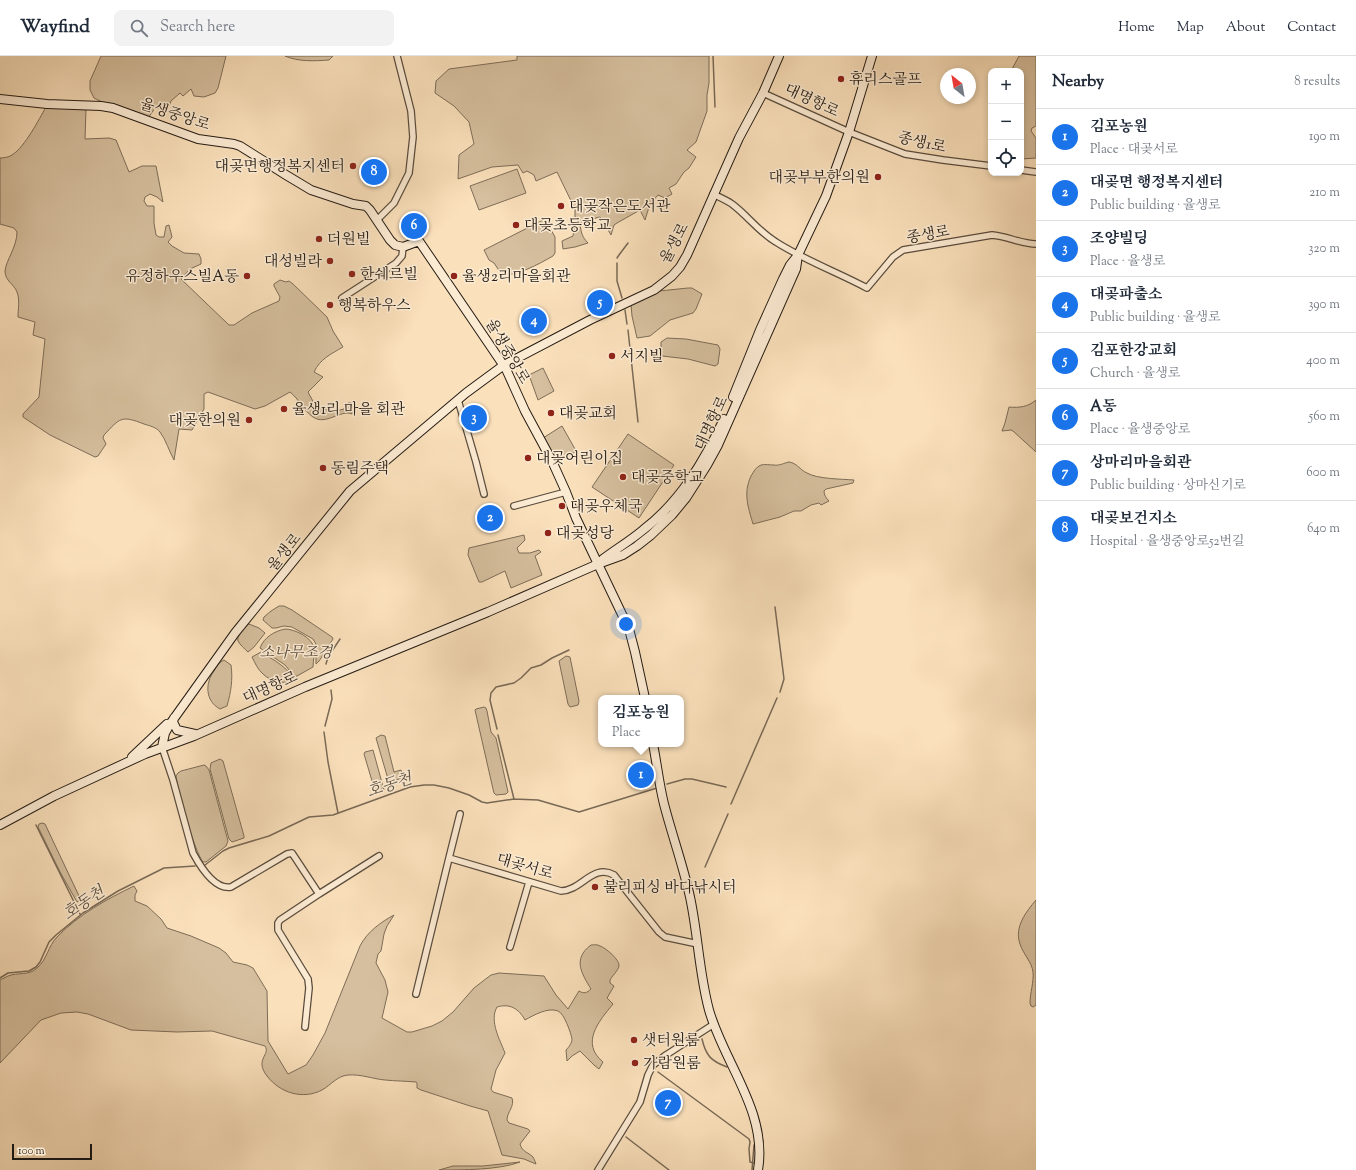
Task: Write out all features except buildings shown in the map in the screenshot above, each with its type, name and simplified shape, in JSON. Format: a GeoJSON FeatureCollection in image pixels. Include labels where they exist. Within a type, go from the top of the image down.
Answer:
{"type":"FeatureCollection","features":[{"type":"Feature","properties":{"kind":"street"},"geometry":{"type":"LineString","coordinates":[[377,220],[394,203],[409,173],[413,137],[412,111],[397,56]]}},
{"type":"Feature","properties":{"kind":"street","name":"율생로"},"geometry":{"type":"LineString","coordinates":[[162,747],[165,732],[235,633],[350,491],[458,400],[504,365],[590,320],[654,290],[663,284],[680,267],[687,255],[739,138],[779,56]]}},
{"type":"Feature","properties":{"kind":"street","name":"대명항로"},"geometry":{"type":"LineString","coordinates":[[0,825],[54,796],[126,762],[198,734],[305,687],[488,612],[598,564],[623,555],[651,535],[672,515],[696,483],[718,445],[796,269],[798,255],[826,196],[849,132],[872,56]]}},
{"type":"Feature","properties":{"kind":"street","name":"대명항로"},"geometry":{"type":"LineString","coordinates":[[762,93],[849,132]]}},
{"type":"Feature","properties":{"kind":"street","name":"율생중앙로"},"geometry":{"type":"LineString","coordinates":[[0,99],[47,104],[101,106],[113,108],[198,139],[240,146],[311,190],[353,204],[366,206],[395,245],[403,247],[419,241],[504,365],[525,411],[552,461],[576,518],[598,564]]}},
{"type":"Feature","properties":{"kind":"street","name":"종생1로"},"geometry":{"type":"LineString","coordinates":[[849,132],[908,154],[988,166]]}},
{"type":"Feature","properties":{"kind":"street"},"geometry":{"type":"LineString","coordinates":[[1024,170],[1036,172]]}},
{"type":"Feature","properties":{"kind":"street"},"geometry":{"type":"LineString","coordinates":[[713,194],[728,201],[750,222],[770,238],[798,255]]}},
{"type":"Feature","properties":{"kind":"street","name":"종생로"},"geometry":{"type":"LineString","coordinates":[[798,255],[841,274],[867,288],[893,257],[903,250],[992,235],[1028,244],[1036,244]]}},
{"type":"Feature","properties":{"kind":"street"},"geometry":{"type":"LineString","coordinates":[[342,298],[396,263],[402,256],[403,247]]}},
{"type":"Feature","properties":{"kind":"street"},"geometry":{"type":"LineString","coordinates":[[458,400],[484,494]]}},
{"type":"Feature","properties":{"kind":"street"},"geometry":{"type":"LineString","coordinates":[[514,506],[566,492]]}},
{"type":"Feature","properties":{"kind":"street"},"geometry":{"type":"LineString","coordinates":[[598,564],[632,638],[644,695]]}},
{"type":"Feature","properties":{"kind":"street"},"geometry":{"type":"LineString","coordinates":[[174,718],[173,722],[178,730],[184,733],[198,734]]}},
{"type":"Feature","properties":{"kind":"street"},"geometry":{"type":"LineString","coordinates":[[126,762],[174,718]]}},
{"type":"Feature","properties":{"kind":"street"},"geometry":{"type":"LineString","coordinates":[[162,747],[173,780],[193,853],[198,863],[209,876],[222,887],[231,887],[287,854],[292,853],[319,894]]}},
{"type":"Feature","properties":{"kind":"street"},"geometry":{"type":"LineString","coordinates":[[654,747],[664,805],[690,897],[706,994],[714,1024],[748,1100],[754,1119],[760,1144],[758,1170]]}},
{"type":"Feature","properties":{"kind":"street"},"geometry":{"type":"LineString","coordinates":[[416,994],[460,814]]}},
{"type":"Feature","properties":{"kind":"street"},"geometry":{"type":"LineString","coordinates":[[304,1027],[309,988],[308,979],[277,926],[280,920],[379,856]]}},
{"type":"Feature","properties":{"kind":"street","name":"대곶서로"},"geometry":{"type":"LineString","coordinates":[[449,858],[550,888],[566,891],[596,873],[602,871],[609,872],[614,875],[659,932],[665,937],[698,944]]}},
{"type":"Feature","properties":{"kind":"street"},"geometry":{"type":"LineString","coordinates":[[510,947],[529,882]]}},
{"type":"Feature","properties":{"kind":"street"},"geometry":{"type":"LineString","coordinates":[[598,1170],[640,1102],[648,1075],[653,1065],[714,1024]]}},
{"type":"Feature","properties":{"kind":"green space"},"geometry":{"type":"Polygon","coordinates":[[[101,56],[226,56],[218,88],[215,93],[204,97],[194,96],[191,89],[183,96],[180,93],[171,101],[168,108],[155,108],[148,118],[94,98],[90,90],[90,81],[101,56]]]}},
{"type":"Feature","properties":{"kind":"green space"},"geometry":{"type":"Polygon","coordinates":[[[285,56],[333,56],[329,60],[312,61],[285,56]]]}},
{"type":"Feature","properties":{"kind":"green space"},"geometry":{"type":"Polygon","coordinates":[[[517,56],[709,56],[707,111],[696,142],[687,150],[696,157],[676,184],[669,188],[672,194],[665,198],[658,195],[650,204],[645,220],[640,210],[614,225],[611,235],[600,217],[581,222],[582,234],[588,243],[563,249],[562,241],[573,236],[575,209],[557,172],[536,181],[534,175],[527,171],[523,173],[518,165],[492,167],[458,179],[459,155],[474,144],[469,122],[454,106],[435,93],[436,81],[449,69],[517,60],[517,56]]]}},
{"type":"Feature","properties":{"kind":"green space"},"geometry":{"type":"Polygon","coordinates":[[[1019,56],[1036,56],[1036,126],[1032,128],[1031,131],[1036,138],[1036,158],[1024,159],[1024,68],[1013,68],[1019,56]]]}},
{"type":"Feature","properties":{"kind":"green space"},"geometry":{"type":"Polygon","coordinates":[[[46,107],[86,108],[85,139],[109,138],[116,140],[129,172],[142,166],[156,166],[163,202],[150,194],[145,197],[144,201],[147,206],[154,206],[156,235],[159,237],[164,237],[166,226],[169,225],[172,237],[168,242],[172,246],[184,253],[199,254],[201,264],[190,269],[181,279],[229,325],[234,325],[252,313],[279,301],[280,297],[274,284],[280,280],[286,282],[289,281],[293,284],[327,317],[333,331],[343,347],[326,357],[316,367],[314,372],[323,377],[308,392],[315,405],[322,409],[335,411],[340,410],[344,409],[348,403],[354,402],[352,414],[343,414],[323,420],[318,419],[313,417],[290,392],[265,406],[255,409],[208,392],[204,394],[204,409],[192,430],[179,429],[174,460],[160,432],[153,427],[136,421],[125,419],[114,425],[104,435],[103,438],[106,444],[98,456],[95,457],[50,435],[23,417],[23,414],[39,397],[45,339],[33,335],[35,322],[18,317],[18,295],[16,289],[5,274],[6,267],[17,238],[17,232],[14,228],[0,224],[0,158],[11,156],[22,146],[46,107]]]}},
{"type":"Feature","properties":{"kind":"green space"},"geometry":{"type":"Polygon","coordinates":[[[517,169],[526,193],[479,210],[470,186],[517,169]]]}},
{"type":"Feature","properties":{"kind":"green space"},"geometry":{"type":"Polygon","coordinates":[[[545,219],[555,237],[555,253],[553,256],[521,272],[502,275],[494,263],[489,260],[484,250],[545,219]]]}},
{"type":"Feature","properties":{"kind":"green space"},"geometry":{"type":"Polygon","coordinates":[[[692,288],[702,294],[693,313],[670,320],[650,336],[637,338],[631,305],[659,291],[692,288]]]}},
{"type":"Feature","properties":{"kind":"green space"},"geometry":{"type":"Polygon","coordinates":[[[667,338],[686,339],[718,345],[720,349],[718,364],[715,366],[688,359],[662,356],[661,342],[667,338]]]}},
{"type":"Feature","properties":{"kind":"green space"},"geometry":{"type":"Polygon","coordinates":[[[543,368],[554,391],[538,400],[529,375],[543,368]]]}},
{"type":"Feature","properties":{"kind":"green space"},"geometry":{"type":"Polygon","coordinates":[[[1036,400],[1036,452],[1013,431],[1002,431],[1009,407],[1023,406],[1036,400]]]}},
{"type":"Feature","properties":{"kind":"green space"},"geometry":{"type":"Polygon","coordinates":[[[562,426],[575,449],[575,452],[558,461],[543,438],[562,426]]]}},
{"type":"Feature","properties":{"kind":"green space"},"geometry":{"type":"Polygon","coordinates":[[[628,434],[674,465],[639,518],[592,487],[628,434]]]}},
{"type":"Feature","properties":{"kind":"green space"},"geometry":{"type":"Polygon","coordinates":[[[789,462],[811,475],[854,480],[853,483],[826,489],[824,494],[829,501],[821,505],[819,503],[811,505],[801,511],[794,511],[780,517],[753,524],[747,500],[747,488],[751,476],[756,468],[761,465],[778,465],[789,462]]]}},
{"type":"Feature","properties":{"kind":"green space"},"geometry":{"type":"Polygon","coordinates":[[[524,535],[525,540],[517,548],[519,553],[530,553],[539,550],[541,552],[535,556],[542,575],[511,588],[505,571],[479,582],[468,555],[469,548],[524,535]]]}},
{"type":"Feature","properties":{"kind":"green space","name":"소나무조경"},"geometry":{"type":"Polygon","coordinates":[[[279,606],[284,606],[292,610],[332,637],[333,639],[316,664],[316,644],[313,639],[292,627],[284,626],[272,628],[263,620],[264,617],[279,606]]]}},
{"type":"Feature","properties":{"kind":"green space","name":"소나무조경"},"geometry":{"type":"Polygon","coordinates":[[[249,624],[259,628],[265,633],[248,652],[238,641],[238,637],[249,624]]]}},
{"type":"Feature","properties":{"kind":"green space","name":"소나무조경"},"geometry":{"type":"Polygon","coordinates":[[[285,629],[293,630],[302,634],[313,644],[313,667],[297,676],[294,676],[285,665],[260,648],[270,635],[285,629]]]}},
{"type":"Feature","properties":{"kind":"green space","name":"소나무조경"},"geometry":{"type":"Polygon","coordinates":[[[261,652],[285,668],[292,676],[294,681],[278,682],[266,677],[258,668],[252,657],[261,652]]]}},
{"type":"Feature","properties":{"kind":"green space"},"geometry":{"type":"Polygon","coordinates":[[[566,656],[570,657],[579,701],[578,705],[570,707],[568,704],[559,661],[566,656]]]}},
{"type":"Feature","properties":{"kind":"green space"},"geometry":{"type":"Polygon","coordinates":[[[224,660],[231,665],[232,680],[227,706],[220,709],[211,701],[208,686],[216,667],[224,660]]]}},
{"type":"Feature","properties":{"kind":"green space"},"geometry":{"type":"Polygon","coordinates":[[[484,707],[487,711],[491,732],[496,738],[508,792],[506,794],[496,795],[494,793],[475,710],[484,707]]]}},
{"type":"Feature","properties":{"kind":"green space"},"geometry":{"type":"Polygon","coordinates":[[[381,735],[385,736],[394,772],[401,770],[404,777],[391,782],[388,779],[376,738],[381,735]]]}},
{"type":"Feature","properties":{"kind":"green space"},"geometry":{"type":"Polygon","coordinates":[[[373,750],[384,790],[376,792],[364,754],[365,752],[373,750]]]}},
{"type":"Feature","properties":{"kind":"green space"},"geometry":{"type":"Polygon","coordinates":[[[220,759],[223,761],[244,836],[244,838],[232,842],[229,839],[210,769],[211,763],[220,759]]]}},
{"type":"Feature","properties":{"kind":"green space"},"geometry":{"type":"Polygon","coordinates":[[[204,765],[209,770],[228,841],[226,846],[206,862],[203,862],[195,846],[183,807],[176,776],[181,771],[204,765]]]}},
{"type":"Feature","properties":{"kind":"green space"},"geometry":{"type":"Polygon","coordinates":[[[39,824],[45,824],[80,898],[77,902],[60,872],[38,827],[39,824]]]}},
{"type":"Feature","properties":{"kind":"green space"},"geometry":{"type":"Polygon","coordinates":[[[134,886],[137,891],[135,901],[147,906],[161,919],[167,928],[219,948],[226,953],[233,962],[253,968],[267,991],[268,1041],[288,1074],[306,1065],[313,1055],[325,1033],[360,946],[366,936],[394,915],[384,934],[381,951],[378,954],[376,963],[385,980],[388,992],[382,1018],[407,1032],[432,1026],[442,1021],[453,1012],[474,988],[491,975],[499,973],[544,976],[556,995],[568,1009],[579,991],[585,993],[591,989],[580,967],[580,961],[585,950],[591,945],[598,945],[606,949],[612,954],[619,966],[610,980],[610,983],[614,986],[607,998],[613,1004],[602,1018],[594,1032],[592,1040],[596,1055],[603,1062],[599,1069],[580,1051],[567,1061],[566,1050],[572,1039],[565,1019],[558,1011],[546,1011],[525,1020],[517,1010],[510,1006],[497,1007],[494,1018],[495,1024],[505,1053],[496,1070],[491,1089],[493,1092],[512,1098],[512,1106],[507,1120],[509,1123],[530,1131],[520,1144],[524,1150],[533,1157],[536,1164],[524,1159],[502,1155],[488,1111],[421,1090],[417,1088],[416,1082],[385,1080],[358,1075],[341,1077],[315,1093],[300,1094],[285,1091],[272,1082],[263,1070],[262,1061],[266,1052],[265,1046],[212,1031],[177,1032],[131,1030],[88,1014],[77,1012],[61,1013],[41,1020],[0,1063],[0,980],[7,976],[27,973],[34,970],[40,965],[51,945],[65,929],[93,908],[134,886]]]}},
{"type":"Feature","properties":{"kind":"green space"},"geometry":{"type":"Polygon","coordinates":[[[1036,900],[1036,1005],[1033,1007],[1030,1003],[1033,972],[1020,944],[1019,932],[1022,920],[1036,900]]]}},
{"type":"Feature","properties":{"kind":"green space"},"geometry":{"type":"Polygon","coordinates":[[[520,1162],[502,1167],[470,1170],[439,1170],[453,1166],[483,1166],[520,1162]]]}},
{"type":"Feature","properties":{"kind":"waterway"},"geometry":{"type":"LineString","coordinates":[[713,56],[715,107]]}},
{"type":"Feature","properties":{"kind":"waterway"},"geometry":{"type":"LineString","coordinates":[[617,258],[628,243]]}},
{"type":"Feature","properties":{"kind":"waterway"},"geometry":{"type":"LineString","coordinates":[[617,263],[617,281],[622,298]]}},
{"type":"Feature","properties":{"kind":"waterway"},"geometry":{"type":"LineString","coordinates":[[625,310],[627,324]]}},
{"type":"Feature","properties":{"kind":"waterway"},"geometry":{"type":"LineString","coordinates":[[628,330],[638,422]]}},
{"type":"Feature","properties":{"kind":"waterway"},"geometry":{"type":"LineString","coordinates":[[775,607],[784,679],[780,692]]}},
{"type":"Feature","properties":{"kind":"waterway"},"geometry":{"type":"LineString","coordinates":[[326,664],[328,657],[340,639]]}},
{"type":"Feature","properties":{"kind":"waterway"},"geometry":{"type":"LineString","coordinates":[[497,729],[490,700],[491,693],[496,687],[514,683],[531,668],[541,665],[569,650]]}},
{"type":"Feature","properties":{"kind":"waterway"},"geometry":{"type":"LineString","coordinates":[[325,726],[332,699],[331,690]]}},
{"type":"Feature","properties":{"kind":"waterway"},"geometry":{"type":"LineString","coordinates":[[731,804],[777,698]]}},
{"type":"Feature","properties":{"kind":"waterway"},"geometry":{"type":"LineString","coordinates":[[324,732],[338,813]]}},
{"type":"Feature","properties":{"kind":"waterway"},"geometry":{"type":"LineString","coordinates":[[498,735],[514,799]]}},
{"type":"Feature","properties":{"kind":"waterway","name":"호동천"},"geometry":{"type":"LineString","coordinates":[[667,784],[685,779],[692,779],[726,787]]}},
{"type":"Feature","properties":{"kind":"waterway","name":"호동천"},"geometry":{"type":"LineString","coordinates":[[205,865],[229,848],[269,836],[309,817],[333,815],[410,787],[434,785],[449,788],[487,803],[514,799],[538,800],[579,812],[657,788]]}},
{"type":"Feature","properties":{"kind":"waterway"},"geometry":{"type":"LineString","coordinates":[[705,867],[728,814]]}},
{"type":"Feature","properties":{"kind":"waterway"},"geometry":{"type":"LineString","coordinates":[[36,825],[80,914]]}},
{"type":"Feature","properties":{"kind":"waterway","name":"호동천"},"geometry":{"type":"LineString","coordinates":[[0,978],[8,973],[29,971],[36,967],[40,962],[49,942],[56,935],[83,913],[118,891],[164,868],[195,866]]}},
{"type":"Feature","properties":{"kind":"waterway"},"geometry":{"type":"LineString","coordinates":[[702,1039],[707,1054],[713,1060],[727,1067]]}},
{"type":"Feature","properties":{"kind":"waterway"},"geometry":{"type":"LineString","coordinates":[[658,1072],[749,1139],[750,1162],[754,1163]]}},
{"type":"Feature","properties":{"kind":"waterway"},"geometry":{"type":"LineString","coordinates":[[626,1137],[669,1170]]}},
{"type":"Feature","properties":{"kind":"waterway"},"geometry":{"type":"LineString","coordinates":[[752,1170],[754,1145]]}},
{"type":"Feature","properties":{"kind":"place","name":"휴리스골프"},"geometry":{"type":"Point","coordinates":[841,79]}},
{"type":"Feature","properties":{"kind":"place","name":"대곶면행정복지센터"},"geometry":{"type":"Point","coordinates":[353,166]}},
{"type":"Feature","properties":{"kind":"place","name":"대곶보건지소"},"geometry":{"type":"Point","coordinates":[374,172]}},
{"type":"Feature","properties":{"kind":"place","name":"대곶부부한의원"},"geometry":{"type":"Point","coordinates":[878,177]}},
{"type":"Feature","properties":{"kind":"place","name":"대곶작은도서관"},"geometry":{"type":"Point","coordinates":[561,206]}},
{"type":"Feature","properties":{"kind":"place","name":"대곶초등학교"},"geometry":{"type":"Point","coordinates":[516,225]}},
{"type":"Feature","properties":{"kind":"place","name":"A동"},"geometry":{"type":"Point","coordinates":[414,226]}},
{"type":"Feature","properties":{"kind":"place","name":"더원빌"},"geometry":{"type":"Point","coordinates":[319,239]}},
{"type":"Feature","properties":{"kind":"place","name":"대성빌라"},"geometry":{"type":"Point","coordinates":[330,261]}},
{"type":"Feature","properties":{"kind":"place","name":"한쉐르빌"},"geometry":{"type":"Point","coordinates":[352,274]}},
{"type":"Feature","properties":{"kind":"place","name":"유정하우스빌A동"},"geometry":{"type":"Point","coordinates":[247,276]}},
{"type":"Feature","properties":{"kind":"place","name":"율생2리마을회관"},"geometry":{"type":"Point","coordinates":[454,276]}},
{"type":"Feature","properties":{"kind":"place","name":"김포한강교회"},"geometry":{"type":"Point","coordinates":[600,303]}},
{"type":"Feature","properties":{"kind":"place","name":"행복하우스"},"geometry":{"type":"Point","coordinates":[330,305]}},
{"type":"Feature","properties":{"kind":"place","name":"대곶파출소"},"geometry":{"type":"Point","coordinates":[534,321]}},
{"type":"Feature","properties":{"kind":"place","name":"서지빌"},"geometry":{"type":"Point","coordinates":[612,356]}},
{"type":"Feature","properties":{"kind":"place","name":"율생1리 마을 회관"},"geometry":{"type":"Point","coordinates":[284,409]}},
{"type":"Feature","properties":{"kind":"place","name":"대곶교회"},"geometry":{"type":"Point","coordinates":[551,413]}},
{"type":"Feature","properties":{"kind":"place","name":"조양빌딩"},"geometry":{"type":"Point","coordinates":[474,418]}},
{"type":"Feature","properties":{"kind":"place","name":"대곶한의원"},"geometry":{"type":"Point","coordinates":[249,420]}},
{"type":"Feature","properties":{"kind":"place","name":"대곶어린이집"},"geometry":{"type":"Point","coordinates":[528,458]}},
{"type":"Feature","properties":{"kind":"place","name":"동림주택"},"geometry":{"type":"Point","coordinates":[323,468]}},
{"type":"Feature","properties":{"kind":"place","name":"대곶중학교"},"geometry":{"type":"Point","coordinates":[623,477]}},
{"type":"Feature","properties":{"kind":"place","name":"대곶우체국"},"geometry":{"type":"Point","coordinates":[562,506]}},
{"type":"Feature","properties":{"kind":"place","name":"대곶면 행정복지센터"},"geometry":{"type":"Point","coordinates":[490,518]}},
{"type":"Feature","properties":{"kind":"place","name":"대곶성당"},"geometry":{"type":"Point","coordinates":[548,533]}},
{"type":"Feature","properties":{"kind":"place","name":"김포농원"},"geometry":{"type":"Point","coordinates":[641,775]}},
{"type":"Feature","properties":{"kind":"place","name":"불리피싱 바다낚시터"},"geometry":{"type":"Point","coordinates":[595,887]}},
{"type":"Feature","properties":{"kind":"place","name":"샛터원룸"},"geometry":{"type":"Point","coordinates":[634,1040]}},
{"type":"Feature","properties":{"kind":"place","name":"가람원룸"},"geometry":{"type":"Point","coordinates":[635,1063]}},
{"type":"Feature","properties":{"kind":"place","name":"상마리마을회관"},"geometry":{"type":"Point","coordinates":[668,1103]}}]}
